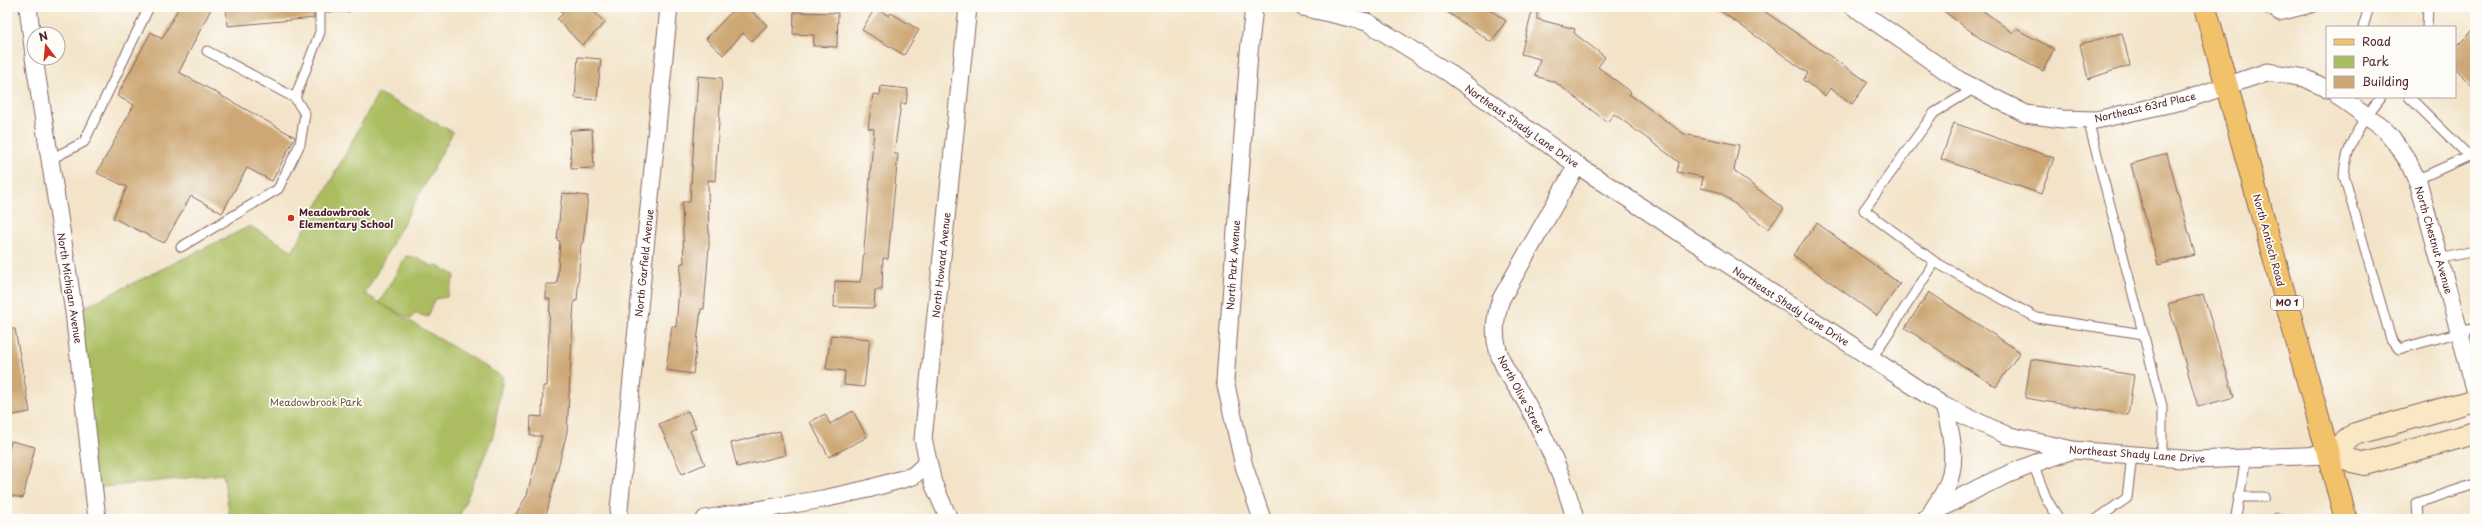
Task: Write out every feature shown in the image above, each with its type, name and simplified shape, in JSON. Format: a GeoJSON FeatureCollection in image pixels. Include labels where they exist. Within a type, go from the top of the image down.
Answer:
{"type":"FeatureCollection","features":[{"type":"Feature","properties":{"kind":"main road","name":"North Antioch Road"},"geometry":{"type":"LineString","coordinates":[[2205,7],[2346,519]]}},
{"type":"Feature","properties":{"kind":"street"},"geometry":{"type":"LineString","coordinates":[[28,7],[30,26]]}},
{"type":"Feature","properties":{"kind":"street","name":"North Garfield Avenue"},"geometry":{"type":"LineString","coordinates":[[618,519],[669,7]]}},
{"type":"Feature","properties":{"kind":"street","name":"North Howard Avenue"},"geometry":{"type":"LineString","coordinates":[[949,519],[935,488],[927,463],[923,439],[968,7]]}},
{"type":"Feature","properties":{"kind":"street","name":"North Park Avenue"},"geometry":{"type":"LineString","coordinates":[[1254,7],[1248,53],[1225,381],[1244,466],[1262,519]]}},
{"type":"Feature","properties":{"kind":"street","name":"Northeast Shady Lane Drive"},"geometry":{"type":"LineString","coordinates":[[1302,7],[1367,22],[1449,73],[1577,165],[1944,406],[2006,435],[2073,450],[2194,460],[2329,455]]}},
{"type":"Feature","properties":{"kind":"street","name":"Northeast 63rd Place"},"geometry":{"type":"LineString","coordinates":[[1854,7],[1959,80],[2026,114],[2088,120],[2182,101],[2227,86]]}},
{"type":"Feature","properties":{"kind":"street","name":"North Michigan Avenue"},"geometry":{"type":"LineString","coordinates":[[35,66],[76,327],[97,519]]}},
{"type":"Feature","properties":{"kind":"street"},"geometry":{"type":"LineString","coordinates":[[2227,86],[2267,72],[2305,78],[2326,88]]}},
{"type":"Feature","properties":{"kind":"street","name":"North Chestnut Avenue"},"geometry":{"type":"LineString","coordinates":[[2340,98],[2366,116],[2392,138],[2408,160],[2416,180],[2439,259],[2467,330],[2475,389]]}},
{"type":"Feature","properties":{"kind":"street","name":"North Olive Street"},"geometry":{"type":"LineString","coordinates":[[1575,519],[1561,475],[1539,427],[1501,361],[1495,336],[1495,324],[1501,299],[1577,165]]}},
{"type":"Feature","properties":{"kind":"street"},"geometry":{"type":"LineString","coordinates":[[2329,455],[2355,434],[2475,400]]}},
{"type":"Feature","properties":{"kind":"street"},"geometry":{"type":"LineString","coordinates":[[1927,518],[1948,485],[1952,461],[1952,437],[1944,406]]}},
{"type":"Feature","properties":{"kind":"street"},"geometry":{"type":"LineString","coordinates":[[2329,455],[2365,464],[2475,434]]}},
{"type":"Feature","properties":{"kind":"street"},"geometry":{"type":"LineString","coordinates":[[1927,518],[1980,486],[2033,464],[2073,450]]}},
{"type":"Feature","properties":{"kind":"street"},"geometry":{"type":"LineString","coordinates":[[705,519],[823,499],[868,489],[913,476],[927,463]]}},
{"type":"Feature","properties":{"kind":"lane"},"geometry":{"type":"LineString","coordinates":[[49,160],[84,142],[149,7]]}},
{"type":"Feature","properties":{"kind":"lane"},"geometry":{"type":"LineString","coordinates":[[295,98],[320,32],[320,8],[346,7]]}},
{"type":"Feature","properties":{"kind":"lane"},"geometry":{"type":"LineString","coordinates":[[2265,7],[2279,16],[2315,7]]}},
{"type":"Feature","properties":{"kind":"lane"},"geometry":{"type":"LineString","coordinates":[[2363,26],[2369,7]]}},
{"type":"Feature","properties":{"kind":"lane"},"geometry":{"type":"LineString","coordinates":[[2428,7],[2428,26]]}},
{"type":"Feature","properties":{"kind":"lane"},"geometry":{"type":"LineString","coordinates":[[182,247],[278,189],[300,144],[305,114],[295,98],[207,51]]}},
{"type":"Feature","properties":{"kind":"lane"},"geometry":{"type":"LineString","coordinates":[[1975,88],[1934,113],[1864,210],[1935,262],[2037,318],[2144,334]]}},
{"type":"Feature","properties":{"kind":"lane"},"geometry":{"type":"LineString","coordinates":[[2380,98],[2366,116],[2352,142],[2345,162],[2344,176],[2391,338],[2399,349],[2467,330]]}},
{"type":"Feature","properties":{"kind":"lane"},"geometry":{"type":"LineString","coordinates":[[2410,98],[2472,153],[2416,180]]}},
{"type":"Feature","properties":{"kind":"lane"},"geometry":{"type":"LineString","coordinates":[[2088,120],[2162,406],[2162,457]]}},
{"type":"Feature","properties":{"kind":"lane"},"geometry":{"type":"LineString","coordinates":[[2439,259],[2475,251]]}},
{"type":"Feature","properties":{"kind":"lane"},"geometry":{"type":"LineString","coordinates":[[1872,358],[1935,262]]}},
{"type":"Feature","properties":{"kind":"lane"},"geometry":{"type":"LineString","coordinates":[[2097,519],[2127,498],[2132,455]]}},
{"type":"Feature","properties":{"kind":"lane"},"geometry":{"type":"LineString","coordinates":[[2236,516],[2238,497],[2246,458]]}},
{"type":"Feature","properties":{"kind":"lane"},"geometry":{"type":"LineString","coordinates":[[2033,464],[2047,500],[2059,519]]}},
{"type":"Feature","properties":{"kind":"lane"},"geometry":{"type":"LineString","coordinates":[[2418,519],[2417,503],[2475,484]]}},
{"type":"Feature","properties":{"kind":"lane"},"geometry":{"type":"LineString","coordinates":[[2238,497],[2264,497]]}},
{"type":"Feature","properties":{"kind":"green space","name":"Meadowbrook Park"},"geometry":{"type":"Polygon","coordinates":[[[378,93],[453,132],[365,294],[503,377],[493,436],[458,519],[230,519],[223,474],[87,489],[74,312],[250,226],[293,251],[378,93]]]}},
{"type":"Feature","properties":{"kind":"green space"},"geometry":{"type":"Polygon","coordinates":[[[406,256],[419,258],[431,266],[436,265],[455,275],[447,297],[435,299],[428,317],[414,313],[411,319],[379,303],[406,256]]]}},
{"type":"Feature","properties":{"kind":"building"},"geometry":{"type":"Polygon","coordinates":[[[179,7],[212,7],[179,72],[295,137],[272,181],[247,168],[222,213],[191,196],[164,243],[113,218],[127,187],[97,173],[134,105],[117,96],[151,32],[162,39],[179,7]]]}},
{"type":"Feature","properties":{"kind":"building"},"geometry":{"type":"Polygon","coordinates":[[[226,7],[314,7],[314,18],[228,26],[226,7]]]}},
{"type":"Feature","properties":{"kind":"building"},"geometry":{"type":"Polygon","coordinates":[[[556,7],[590,7],[605,23],[582,45],[557,19],[563,14],[556,7]]]}},
{"type":"Feature","properties":{"kind":"building"},"geometry":{"type":"Polygon","coordinates":[[[736,7],[747,7],[767,25],[752,41],[743,33],[723,55],[706,39],[736,7]]]}},
{"type":"Feature","properties":{"kind":"building"},"geometry":{"type":"Polygon","coordinates":[[[1440,7],[1486,7],[1506,21],[1491,42],[1440,7]]]}},
{"type":"Feature","properties":{"kind":"building"},"geometry":{"type":"Polygon","coordinates":[[[1715,7],[1758,7],[1868,82],[1852,104],[1830,88],[1825,96],[1803,80],[1808,73],[1715,7]]]}},
{"type":"Feature","properties":{"kind":"building"},"geometry":{"type":"Polygon","coordinates":[[[1938,7],[1978,7],[2013,33],[2016,29],[2054,49],[2043,71],[1984,41],[1938,7]]]}},
{"type":"Feature","properties":{"kind":"building"},"geometry":{"type":"Polygon","coordinates":[[[875,8],[889,16],[891,13],[919,30],[904,55],[862,30],[875,8]]]}},
{"type":"Feature","properties":{"kind":"building"},"geometry":{"type":"Polygon","coordinates":[[[794,12],[838,13],[837,47],[813,46],[814,35],[793,34],[794,12]]]}},
{"type":"Feature","properties":{"kind":"building"},"geometry":{"type":"Polygon","coordinates":[[[1532,12],[1537,12],[1537,19],[1575,29],[1574,33],[1605,57],[1598,67],[1631,92],[1629,94],[1684,134],[1739,145],[1734,171],[1784,209],[1768,229],[1719,192],[1701,188],[1703,177],[1677,172],[1679,162],[1614,114],[1607,122],[1555,82],[1535,76],[1540,59],[1521,54],[1532,12]]]}},
{"type":"Feature","properties":{"kind":"building"},"geometry":{"type":"Polygon","coordinates":[[[2475,28],[2475,89],[2456,70],[2456,47],[2475,28]]]}},
{"type":"Feature","properties":{"kind":"building"},"geometry":{"type":"Polygon","coordinates":[[[2122,33],[2130,65],[2088,79],[2080,44],[2122,33]]]}},
{"type":"Feature","properties":{"kind":"building"},"geometry":{"type":"Polygon","coordinates":[[[578,57],[601,59],[597,100],[575,98],[578,57]]]}},
{"type":"Feature","properties":{"kind":"building"},"geometry":{"type":"Polygon","coordinates":[[[698,76],[722,78],[715,181],[708,180],[709,246],[704,309],[701,309],[693,374],[666,370],[672,326],[676,327],[681,263],[684,263],[682,202],[690,202],[698,76]]]}},
{"type":"Feature","properties":{"kind":"building"},"geometry":{"type":"Polygon","coordinates":[[[881,86],[908,89],[906,104],[901,103],[894,154],[898,154],[888,259],[883,258],[882,290],[875,290],[874,308],[834,307],[835,281],[860,282],[862,273],[874,129],[868,128],[873,94],[880,95],[881,86]]]}},
{"type":"Feature","properties":{"kind":"building"},"geometry":{"type":"Polygon","coordinates":[[[1954,123],[2054,158],[2041,194],[1941,159],[1954,123]]]}},
{"type":"Feature","properties":{"kind":"building"},"geometry":{"type":"Polygon","coordinates":[[[592,129],[594,168],[571,169],[570,130],[592,129]]]}},
{"type":"Feature","properties":{"kind":"building"},"geometry":{"type":"Polygon","coordinates":[[[2167,154],[2195,255],[2158,265],[2131,164],[2167,154]]]}},
{"type":"Feature","properties":{"kind":"building"},"geometry":{"type":"Polygon","coordinates":[[[562,193],[588,196],[583,243],[581,243],[577,301],[574,301],[567,432],[545,519],[513,519],[527,495],[542,436],[530,436],[531,416],[542,417],[543,386],[547,386],[550,299],[546,299],[546,284],[557,284],[560,241],[557,240],[562,193]]]}},
{"type":"Feature","properties":{"kind":"building"},"geometry":{"type":"Polygon","coordinates":[[[1817,223],[1900,284],[1877,316],[1793,255],[1817,223]]]}},
{"type":"Feature","properties":{"kind":"building"},"geometry":{"type":"Polygon","coordinates":[[[1929,292],[2020,352],[1996,387],[1905,328],[1929,292]]]}},
{"type":"Feature","properties":{"kind":"building"},"geometry":{"type":"Polygon","coordinates":[[[2203,294],[2234,397],[2198,407],[2168,304],[2203,294]]]}},
{"type":"Feature","properties":{"kind":"building"},"geometry":{"type":"Polygon","coordinates":[[[7,329],[15,329],[30,412],[7,416],[7,329]]]}},
{"type":"Feature","properties":{"kind":"building"},"geometry":{"type":"Polygon","coordinates":[[[831,335],[870,339],[864,387],[844,385],[845,371],[826,369],[831,335]]]}},
{"type":"Feature","properties":{"kind":"building"},"geometry":{"type":"Polygon","coordinates":[[[2031,359],[2134,375],[2128,415],[2025,398],[2031,359]]]}},
{"type":"Feature","properties":{"kind":"building"},"geometry":{"type":"Polygon","coordinates":[[[688,411],[696,428],[690,431],[705,464],[682,474],[659,424],[688,411]]]}},
{"type":"Feature","properties":{"kind":"building"},"geometry":{"type":"Polygon","coordinates":[[[853,411],[867,437],[829,457],[810,422],[825,414],[830,424],[853,411]]]}},
{"type":"Feature","properties":{"kind":"building"},"geometry":{"type":"Polygon","coordinates":[[[780,431],[785,455],[737,467],[731,443],[780,431]]]}},
{"type":"Feature","properties":{"kind":"building"},"geometry":{"type":"Polygon","coordinates":[[[11,441],[35,447],[23,498],[7,495],[7,458],[11,441]]]}},
{"type":"Feature","properties":{"kind":"place","name":"Meadowbrook Elementary School"},"geometry":{"type":"Point","coordinates":[291,218]}}]}
